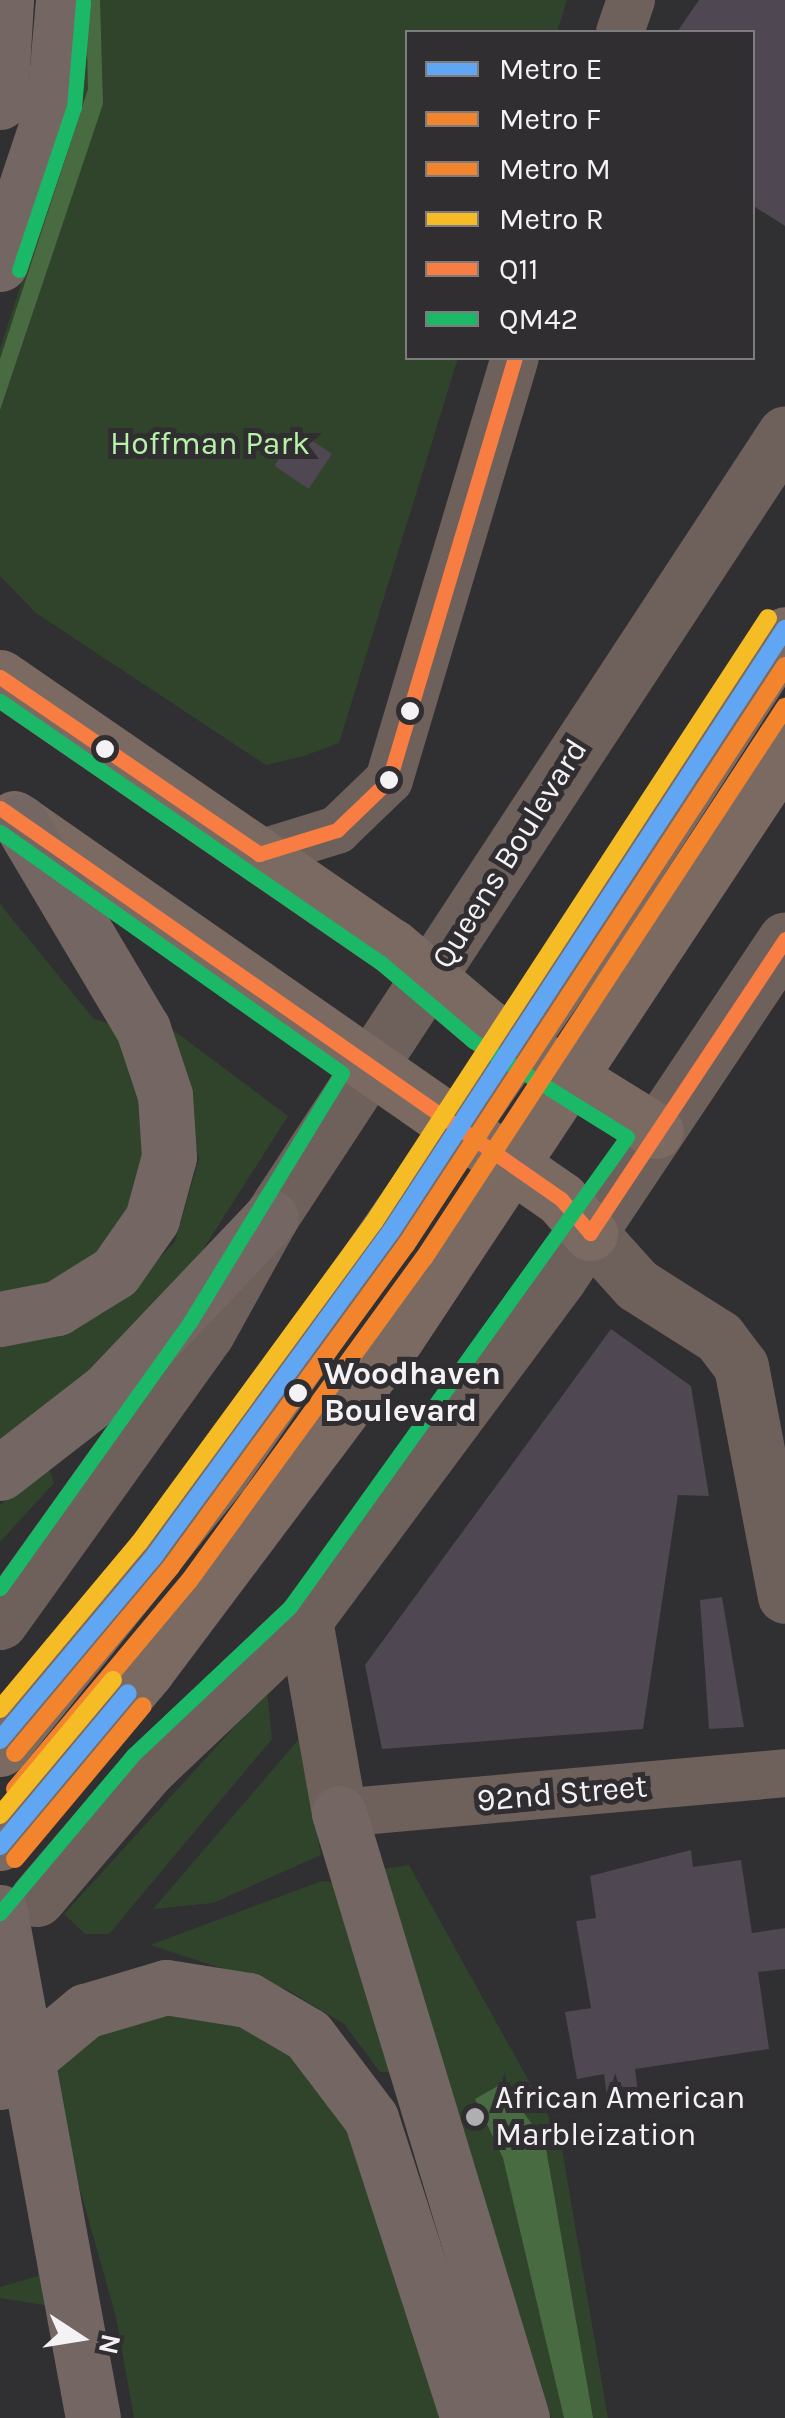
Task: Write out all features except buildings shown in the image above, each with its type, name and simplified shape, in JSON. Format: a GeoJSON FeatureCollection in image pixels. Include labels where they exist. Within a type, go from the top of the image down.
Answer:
{"type":"FeatureCollection","features":[{"type":"Feature","properties":{"kind":"highway"},"geometry":{"type":"LineString","coordinates":[[0,102],[6,0]]}},
{"type":"Feature","properties":{"kind":"highway"},"geometry":{"type":"LineString","coordinates":[[0,264],[54,103],[62,0]]}},
{"type":"Feature","properties":{"kind":"highway"},"geometry":{"type":"LineString","coordinates":[[0,1320],[58,1308],[115,1272],[152,1219],[170,1157],[165,1095],[143,1029],[10,815]]}},
{"type":"Feature","properties":{"kind":"highway"},"geometry":{"type":"LineString","coordinates":[[0,1473],[107,1390],[271,1216]]}},
{"type":"Feature","properties":{"kind":"highway"},"geometry":{"type":"LineString","coordinates":[[339,1813],[522,2418]]}},
{"type":"Feature","properties":{"kind":"highway"},"geometry":{"type":"LineString","coordinates":[[19,1906],[73,2320],[90,2411]]}},
{"type":"Feature","properties":{"kind":"highway"},"geometry":{"type":"LineString","coordinates":[[0,2082],[85,2011],[166,1986],[248,2000],[308,2035],[371,2118],[468,2418]]}},
{"type":"Feature","properties":{"kind":"main road"},"geometry":{"type":"LineString","coordinates":[[0,1749],[221,1473],[587,943],[785,634]]}},
{"type":"Feature","properties":{"kind":"main road"},"geometry":{"type":"LineString","coordinates":[[0,677],[259,854],[430,978],[485,1025],[636,1123]]}},
{"type":"Feature","properties":{"kind":"main road"},"geometry":{"type":"LineString","coordinates":[[0,1844],[147,1670],[397,1338],[785,751]]}},
{"type":"Feature","properties":{"kind":"main road"},"geometry":{"type":"LineString","coordinates":[[10,815],[576,1216]]}},
{"type":"Feature","properties":{"kind":"street"},"geometry":{"type":"LineString","coordinates":[[621,30],[631,0]]}},
{"type":"Feature","properties":{"kind":"street"},"geometry":{"type":"LineString","coordinates":[[259,854],[337,830],[390,780],[514,360]]}},
{"type":"Feature","properties":{"kind":"street","name":"Queens Boulevard"},"geometry":{"type":"LineString","coordinates":[[0,1622],[187,1363],[271,1216],[785,433]]}},
{"type":"Feature","properties":{"kind":"street"},"geometry":{"type":"LineString","coordinates":[[19,1906],[148,1770],[305,1620],[636,1123],[785,939]]}},
{"type":"Feature","properties":{"kind":"street"},"geometry":{"type":"LineString","coordinates":[[576,1216],[637,1285],[719,1337],[742,1366],[785,1596]]}},
{"type":"Feature","properties":{"kind":"street"},"geometry":{"type":"LineString","coordinates":[[305,1620],[339,1813]]}},
{"type":"Feature","properties":{"kind":"street","name":"92nd Street"},"geometry":{"type":"LineString","coordinates":[[339,1813],[785,1773]]}},
{"type":"Feature","properties":{"kind":"green space","name":"Hoffman Park"},"geometry":{"type":"Polygon","coordinates":[[[85,0],[567,0],[558,30],[405,30],[405,360],[457,360],[339,743],[304,756],[266,765],[36,613],[0,576],[0,349],[83,93],[85,0]]]}},
{"type":"Feature","properties":{"kind":"green space"},"geometry":{"type":"Polygon","coordinates":[[[86,0],[100,0],[103,104],[0,410],[0,359],[88,89],[86,0]]]}},
{"type":"Feature","properties":{"kind":"green space"},"geometry":{"type":"Polygon","coordinates":[[[0,904],[93,1018],[123,1029],[152,1099],[150,1171],[86,1274],[27,1291],[0,1291],[0,904]]]}},
{"type":"Feature","properties":{"kind":"green space"},"geometry":{"type":"Polygon","coordinates":[[[169,1027],[288,1116],[155,1325],[0,1442],[0,1346],[104,1313],[175,1242],[199,1159],[169,1027]]]}},
{"type":"Feature","properties":{"kind":"green space"},"geometry":{"type":"Polygon","coordinates":[[[49,1469],[54,1483],[0,1542],[0,1505],[49,1469]]]}},
{"type":"Feature","properties":{"kind":"green space"},"geometry":{"type":"Polygon","coordinates":[[[267,1691],[272,1739],[109,1934],[85,1934],[64,1914],[267,1691]]]}},
{"type":"Feature","properties":{"kind":"green space"},"geometry":{"type":"Polygon","coordinates":[[[299,1739],[321,1855],[213,1903],[153,1909],[299,1739]]]}},
{"type":"Feature","properties":{"kind":"green space"},"geometry":{"type":"Polygon","coordinates":[[[409,1865],[560,2137],[608,2418],[551,2418],[384,1869],[409,1865]]]}},
{"type":"Feature","properties":{"kind":"green space"},"geometry":{"type":"Polygon","coordinates":[[[322,1881],[334,1883],[392,2072],[380,2072],[344,2024],[286,1989],[150,1945],[322,1881]]]}},
{"type":"Feature","properties":{"kind":"green space"},"geometry":{"type":"Polygon","coordinates":[[[155,2007],[231,2013],[293,2047],[349,2106],[456,2418],[134,2418],[116,2317],[49,2080],[99,2028],[155,2007]]]}},
{"type":"Feature","properties":{"kind":"green space"},"geometry":{"type":"Polygon","coordinates":[[[503,2083],[545,2143],[593,2418],[564,2418],[503,2158],[475,2099],[503,2083]]]}},
{"type":"Feature","properties":{"kind":"green space"},"geometry":{"type":"Polygon","coordinates":[[[37,2249],[50,2306],[0,2298],[0,2287],[38,2276],[37,2249]]]}},
{"type":"Feature","properties":{"kind":"metro line","name":"R"},"geometry":{"type":"LineString","coordinates":[[0,1709],[139,1543],[374,1222],[768,618]]}},
{"type":"Feature","properties":{"kind":"metro line","name":"E"},"geometry":{"type":"LineString","coordinates":[[0,1740],[155,1555],[390,1233],[785,629]]}},
{"type":"Feature","properties":{"kind":"metro line","name":"M"},"geometry":{"type":"LineString","coordinates":[[15,1753],[171,1567],[406,1245],[785,666]]}},
{"type":"Feature","properties":{"kind":"metro line","name":"F"},"geometry":{"type":"LineString","coordinates":[[15,1789],[189,1581],[424,1258],[785,707]]}},
{"type":"Feature","properties":{"kind":"metro line","name":"R"},"geometry":{"type":"LineString","coordinates":[[0,1815],[113,1680]]}},
{"type":"Feature","properties":{"kind":"metro line","name":"E"},"geometry":{"type":"LineString","coordinates":[[0,1846],[128,1693]]}},
{"type":"Feature","properties":{"kind":"metro line","name":"M"},"geometry":{"type":"LineString","coordinates":[[15,1859],[143,1706]]}},
{"type":"Feature","properties":{"kind":"transit line","name":"QM42"},"geometry":{"type":"LineString","coordinates":[[19,270],[74,107],[83,2]]}},
{"type":"Feature","properties":{"kind":"transit line","name":"Q11"},"geometry":{"type":"LineString","coordinates":[[259,854],[337,830],[389,780],[514,360]]}},
{"type":"Feature","properties":{"kind":"transit line","name":"Q11"},"geometry":{"type":"LineString","coordinates":[[0,677],[259,854]]}},
{"type":"Feature","properties":{"kind":"transit line","name":"QM42"},"geometry":{"type":"LineString","coordinates":[[0,701],[380,962],[473,1041],[627,1137],[290,1607],[133,1755],[0,1913]]}},
{"type":"Feature","properties":{"kind":"transit line","name":"Q11"},"geometry":{"type":"LineString","coordinates":[[0,808],[561,1199],[590,1233]]}},
{"type":"Feature","properties":{"kind":"transit line","name":"QM42"},"geometry":{"type":"LineString","coordinates":[[0,832],[342,1073],[190,1322],[0,1588]]}},
{"type":"Feature","properties":{"kind":"transit line","name":"Q11"},"geometry":{"type":"LineString","coordinates":[[590,1233],[785,939]]}},
{"type":"Feature","properties":{"kind":"place","name":"Woodhaven Boulevard"},"geometry":{"type":"Point","coordinates":[298,1393]}},
{"type":"Feature","properties":{"kind":"place","name":"African American Marbleization"},"geometry":{"type":"Point","coordinates":[475,2117]}}]}
